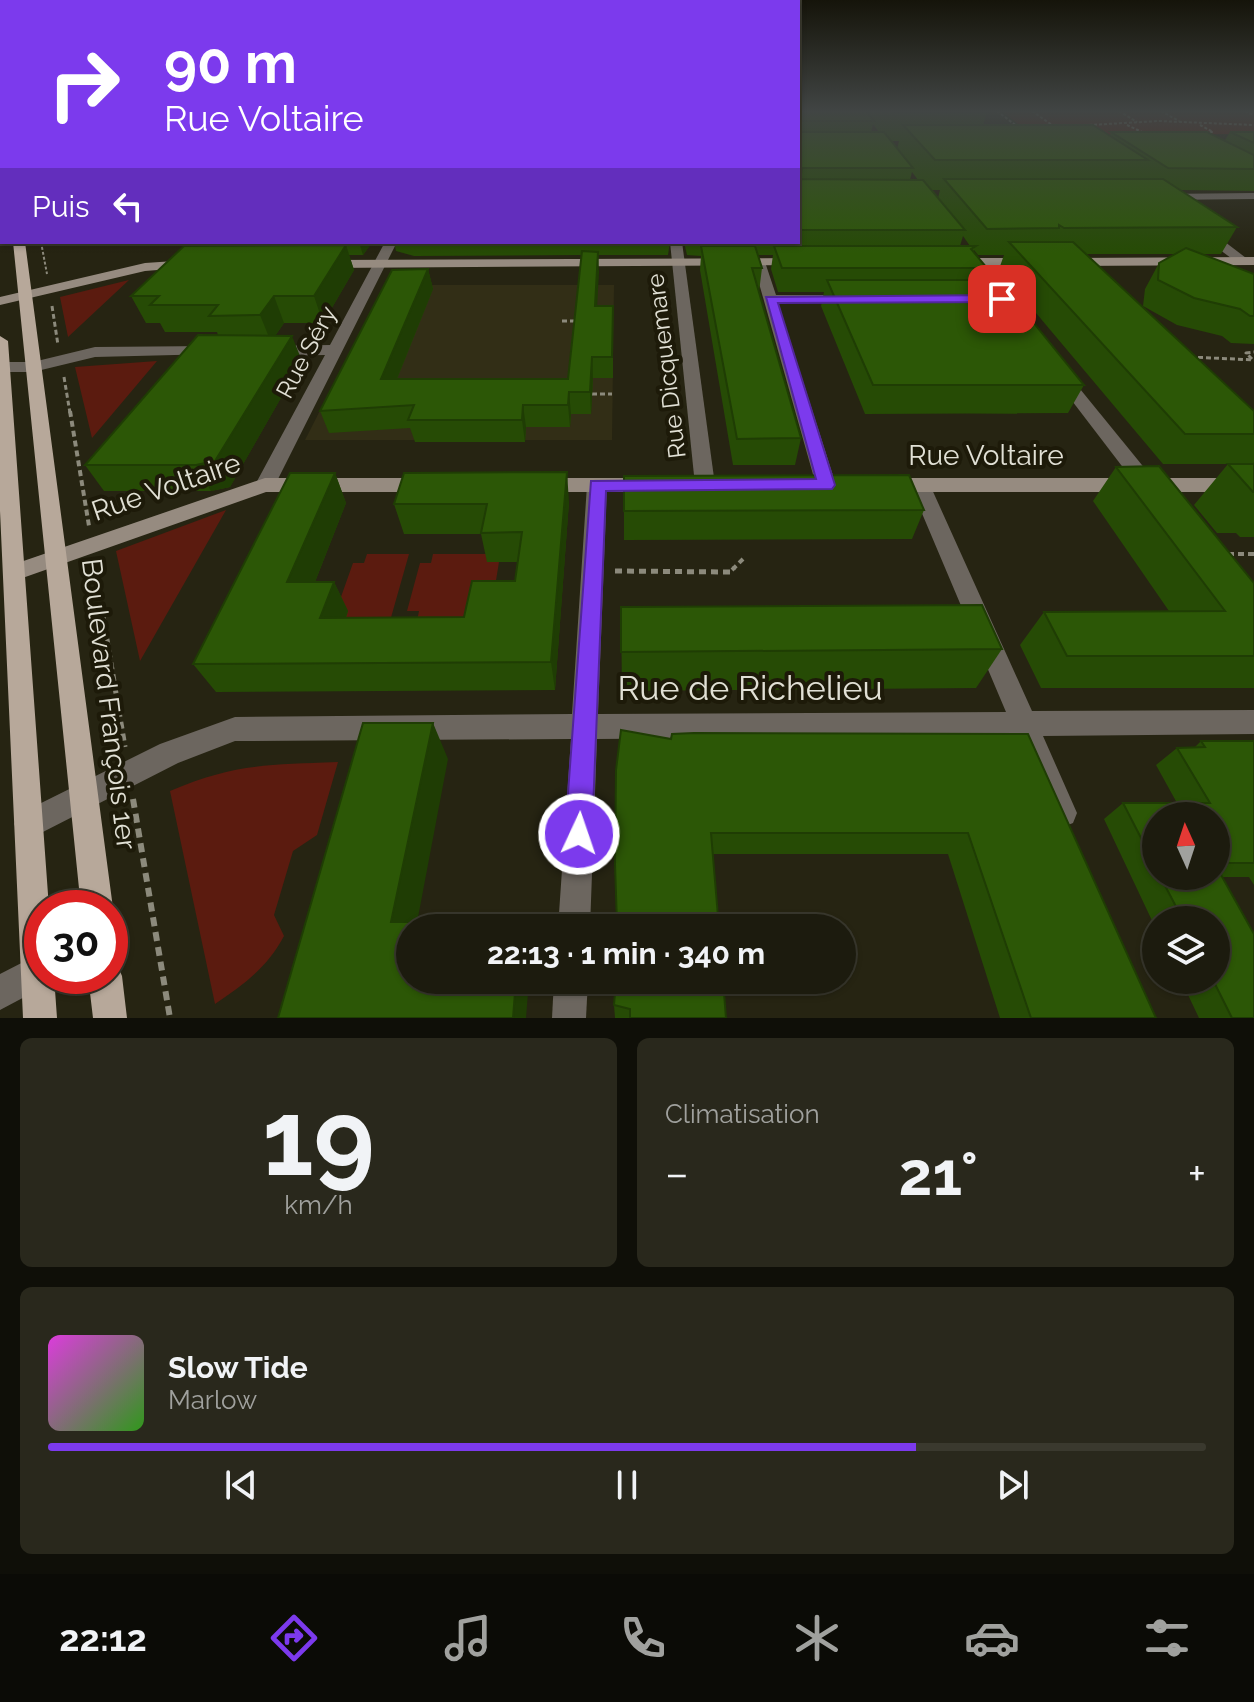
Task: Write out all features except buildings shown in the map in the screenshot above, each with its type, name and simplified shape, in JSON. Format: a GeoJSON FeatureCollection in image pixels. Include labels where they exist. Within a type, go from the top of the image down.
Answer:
{"type":"FeatureCollection","features":[{"type":"Feature","properties":{"kind":"main road","name":"Boulevard François 1er"},"geometry":{"type":"LineString","coordinates":[[19,244],[95,890]]}},
{"type":"Feature","properties":{"kind":"main road"},"geometry":{"type":"LineString","coordinates":[[942,262],[969,256],[1057,262],[1249,261]]}},
{"type":"Feature","properties":{"kind":"main road"},"geometry":{"type":"LineString","coordinates":[[317,264],[820,262]]}},
{"type":"Feature","properties":{"kind":"main road"},"geometry":{"type":"LineString","coordinates":[[0,301],[175,264],[209,264]]}},
{"type":"Feature","properties":{"kind":"main road"},"geometry":{"type":"LineString","coordinates":[[0,341],[3,452],[14,573],[33,890]]}},
{"type":"Feature","properties":{"kind":"main road","name":"Rue Voltaire"},"geometry":{"type":"LineString","coordinates":[[14,573],[265,485],[447,485]]}},
{"type":"Feature","properties":{"kind":"main road"},"geometry":{"type":"LineString","coordinates":[[522,485],[729,485]]}},
{"type":"Feature","properties":{"kind":"main road"},"geometry":{"type":"LineString","coordinates":[[798,485],[834,485]]}},
{"type":"Feature","properties":{"kind":"main road","name":"Rue Voltaire"},"geometry":{"type":"LineString","coordinates":[[873,485],[1254,485]]}},
{"type":"Feature","properties":{"kind":"main road"},"geometry":{"type":"LineString","coordinates":[[38,994],[40,1018]]}},
{"type":"Feature","properties":{"kind":"main road"},"geometry":{"type":"LineString","coordinates":[[107,994],[110,1018]]}},
{"type":"Feature","properties":{"kind":"street"},"geometry":{"type":"LineString","coordinates":[[1143,188],[1179,214]]}},
{"type":"Feature","properties":{"kind":"street"},"geometry":{"type":"LineString","coordinates":[[1155,197],[1254,196]]}},
{"type":"Feature","properties":{"kind":"street"},"geometry":{"type":"LineString","coordinates":[[1192,223],[1249,261]]}},
{"type":"Feature","properties":{"kind":"street","name":"Rue Séry"},"geometry":{"type":"LineString","coordinates":[[265,485],[390,244]]}},
{"type":"Feature","properties":{"kind":"street","name":"Rue Dicquemare"},"geometry":{"type":"LineString","coordinates":[[676,244],[689,485]]}},
{"type":"Feature","properties":{"kind":"street"},"geometry":{"type":"LineString","coordinates":[[175,264],[190,249]]}},
{"type":"Feature","properties":{"kind":"street"},"geometry":{"type":"LineString","coordinates":[[969,256],[983,274]]}},
{"type":"Feature","properties":{"kind":"street"},"geometry":{"type":"LineString","coordinates":[[759,262],[834,485]]}},
{"type":"Feature","properties":{"kind":"street"},"geometry":{"type":"LineString","coordinates":[[1057,262],[1092,283]]}},
{"type":"Feature","properties":{"kind":"street"},"geometry":{"type":"LineString","coordinates":[[770,299],[870,299]]}},
{"type":"Feature","properties":{"kind":"street"},"geometry":{"type":"LineString","coordinates":[[251,351],[335,350]]}},
{"type":"Feature","properties":{"kind":"street"},"geometry":{"type":"LineString","coordinates":[[1,367],[33,367],[107,352],[220,351]]}},
{"type":"Feature","properties":{"kind":"street"},"geometry":{"type":"LineString","coordinates":[[1047,357],[1164,508]]}},
{"type":"Feature","properties":{"kind":"street"},"geometry":{"type":"LineString","coordinates":[[575,914],[597,485]]}},
{"type":"Feature","properties":{"kind":"street"},"geometry":{"type":"LineString","coordinates":[[920,485],[1072,832]]}},
{"type":"Feature","properties":{"kind":"street","name":"Rue de Richelieu"},"geometry":{"type":"LineString","coordinates":[[29,824],[203,738],[235,729],[1254,722]]}},
{"type":"Feature","properties":{"kind":"street"},"geometry":{"type":"LineString","coordinates":[[0,993],[24,979]]}},
{"type":"Feature","properties":{"kind":"street"},"geometry":{"type":"LineString","coordinates":[[569,1018],[570,994]]}},
{"type":"Feature","properties":{"kind":"path"},"geometry":{"type":"LineString","coordinates":[[41,244],[170,1018]]}},
{"type":"Feature","properties":{"kind":"path"},"geometry":{"type":"LineString","coordinates":[[562,321],[577,321]]}},
{"type":"Feature","properties":{"kind":"path"},"geometry":{"type":"LineString","coordinates":[[1181,356],[1254,360],[1246,353],[1254,352]]}},
{"type":"Feature","properties":{"kind":"path"},"geometry":{"type":"LineString","coordinates":[[592,394],[612,394]]}},
{"type":"Feature","properties":{"kind":"path"},"geometry":{"type":"LineString","coordinates":[[1214,554],[1254,554]]}},
{"type":"Feature","properties":{"kind":"path"},"geometry":{"type":"LineString","coordinates":[[593,571],[730,572],[743,559]]}},
{"type":"Feature","properties":{"kind":"shaded area"},"geometry":{"type":"Polygon","coordinates":[[[129,280],[68,337],[60,297],[129,280]]]}},
{"type":"Feature","properties":{"kind":"shaded area"},"geometry":{"type":"Polygon","coordinates":[[[384,285],[614,285],[612,440],[305,440],[384,285]]]}},
{"type":"Feature","properties":{"kind":"shaded area"},"geometry":{"type":"Polygon","coordinates":[[[157,361],[92,438],[75,367],[157,361]]]}},
{"type":"Feature","properties":{"kind":"shaded area"},"geometry":{"type":"Polygon","coordinates":[[[226,510],[140,661],[116,551],[226,510]]]}},
{"type":"Feature","properties":{"kind":"shaded area"},"geometry":{"type":"Polygon","coordinates":[[[367,554],[409,554],[390,621],[345,621],[336,611],[353,563],[364,563],[367,554]]]}},
{"type":"Feature","properties":{"kind":"shaded area"},"geometry":{"type":"Polygon","coordinates":[[[433,554],[489,554],[499,562],[491,611],[477,620],[417,621],[419,611],[407,611],[420,563],[431,563],[433,554]]]}},
{"type":"Feature","properties":{"kind":"shaded area"},"geometry":{"type":"Polygon","coordinates":[[[338,762],[317,835],[293,851],[274,915],[284,936],[262,966],[215,1004],[170,791],[234,770],[338,762]]]}},
{"type":"Feature","properties":{"kind":"route"},"geometry":{"type":"LineString","coordinates":[[579,834],[597,485],[826,485],[770,299],[1002,299]]}}]}
